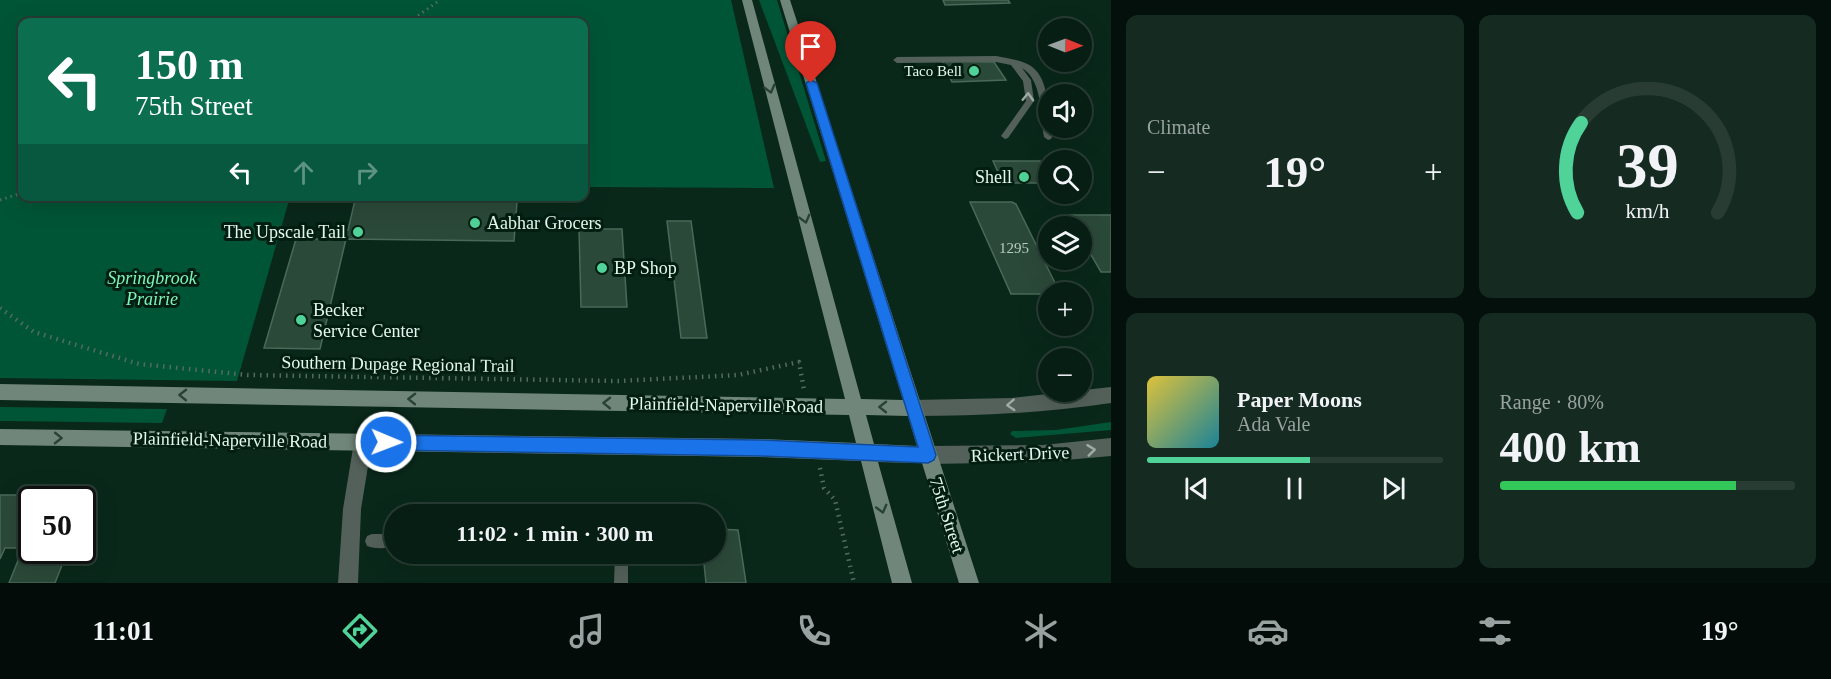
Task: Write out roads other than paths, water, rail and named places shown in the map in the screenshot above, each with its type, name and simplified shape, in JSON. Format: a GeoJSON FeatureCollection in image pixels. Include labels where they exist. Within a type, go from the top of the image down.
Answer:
{"type":"FeatureCollection","features":[{"type":"Feature","properties":{"kind":"main road"},"geometry":{"type":"LineString","coordinates":[[747,0],[902,583]]}},
{"type":"Feature","properties":{"kind":"main road","name":"75th Street"},"geometry":{"type":"LineString","coordinates":[[785,0],[969,583]]}},
{"type":"Feature","properties":{"kind":"main road","name":"Plainfield-Naperville Road"},"geometry":{"type":"LineString","coordinates":[[0,392],[913,408]]}},
{"type":"Feature","properties":{"kind":"main road","name":"Plainfield-Naperville Road"},"geometry":{"type":"LineString","coordinates":[[0,437],[760,448],[928,455]]}},
{"type":"Feature","properties":{"kind":"street"},"geometry":{"type":"LineString","coordinates":[[913,408],[1030,404],[1111,395]]}},
{"type":"Feature","properties":{"kind":"street"},"geometry":{"type":"LineString","coordinates":[[348,583],[352,510],[363,442]]}},
{"type":"Feature","properties":{"kind":"street","name":"Rickert Drive"},"geometry":{"type":"LineString","coordinates":[[928,455],[999,455],[1111,447]]}},
{"type":"Feature","properties":{"kind":"lane"},"geometry":{"type":"LineString","coordinates":[[897,60],[1006,60],[1023,65],[1040,84]]}},
{"type":"Feature","properties":{"kind":"lane"},"geometry":{"type":"LineString","coordinates":[[1005,136],[1030,101],[1027,80],[1020,69],[1006,60]]}},
{"type":"Feature","properties":{"kind":"lane"},"geometry":{"type":"LineString","coordinates":[[372,541],[384,541]]}},
{"type":"Feature","properties":{"kind":"lane"},"geometry":{"type":"LineString","coordinates":[[621,583],[622,564]]}},
{"type":"Feature","properties":{"kind":"place","name":"Taco Bell"},"geometry":{"type":"Point","coordinates":[974,71]}},
{"type":"Feature","properties":{"kind":"place","name":"Shell"},"geometry":{"type":"Point","coordinates":[1024,177]}},
{"type":"Feature","properties":{"kind":"place","name":"Aabhar Grocers"},"geometry":{"type":"Point","coordinates":[475,223]}},
{"type":"Feature","properties":{"kind":"place","name":"The Upscale Tail"},"geometry":{"type":"Point","coordinates":[358,232]}},
{"type":"Feature","properties":{"kind":"place","name":"BP Shop"},"geometry":{"type":"Point","coordinates":[602,268]}},
{"type":"Feature","properties":{"kind":"place","name":"Becker Service Center"},"geometry":{"type":"Point","coordinates":[301,320]}},
{"type":"Feature","properties":{"kind":"park label","name":"Springbrook Prairie"},"geometry":{"type":"Point","coordinates":[152,288]}}]}
